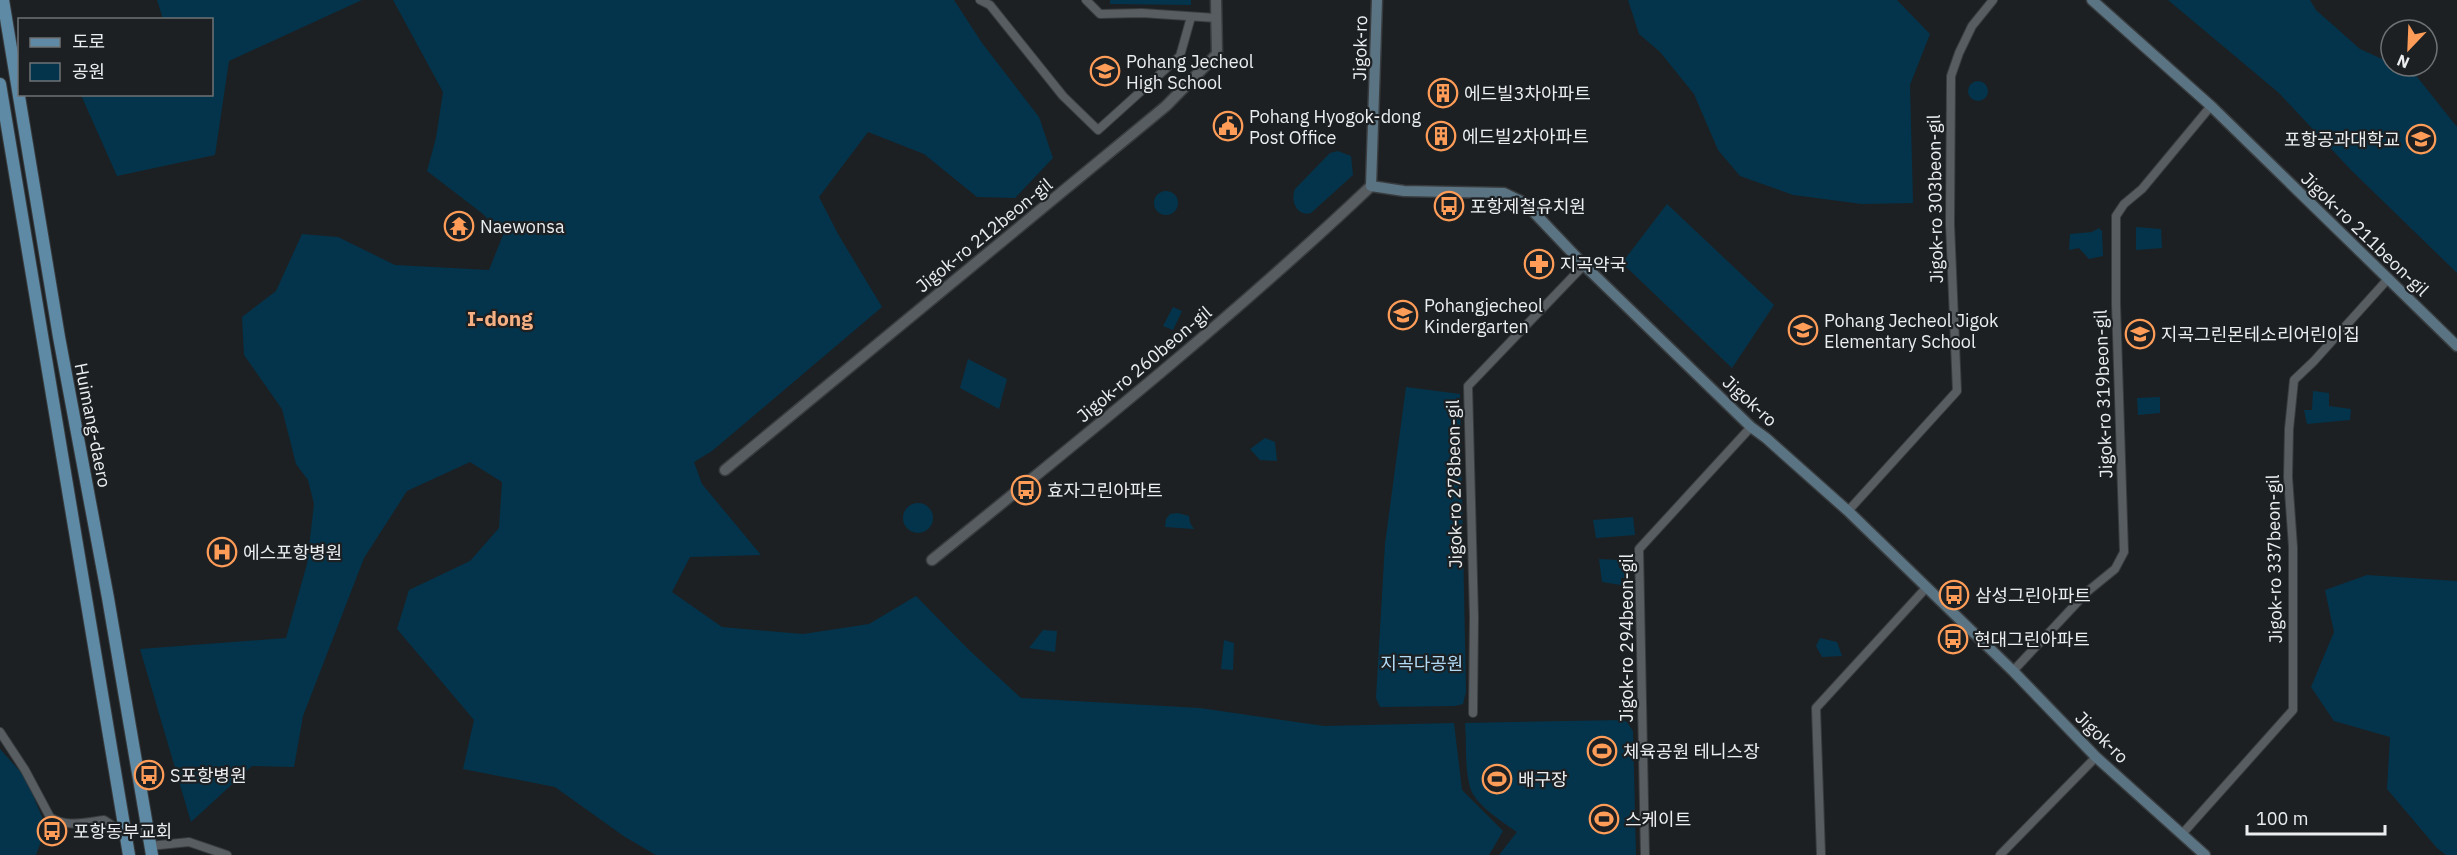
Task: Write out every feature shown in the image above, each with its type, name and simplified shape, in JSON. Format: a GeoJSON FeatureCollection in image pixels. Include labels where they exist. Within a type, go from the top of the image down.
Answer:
{"type":"FeatureCollection","features":[{"type":"Feature","properties":{"kind":"main road","name":"Huimang-daero"},"geometry":{"type":"LineString","coordinates":[[3,0],[18,90]]}},
{"type":"Feature","properties":{"kind":"main road","name":"Jigok-ro"},"geometry":{"type":"LineString","coordinates":[[1377,0],[1371,186],[1404,191],[1504,193],[1525,203],[1584,265],[1750,427],[1766,438],[1848,511],[2013,672],[2096,757],[2205,855]]}},
{"type":"Feature","properties":{"kind":"main road","name":"Jigok-ro 211beon-gil"},"geometry":{"type":"LineString","coordinates":[[2092,0],[2211,106],[2457,346]]}},
{"type":"Feature","properties":{"kind":"main road","name":"Huimang-daero"},"geometry":{"type":"LineString","coordinates":[[0,84],[129,855]]}},
{"type":"Feature","properties":{"kind":"main road","name":"Huimang-daero"},"geometry":{"type":"LineString","coordinates":[[19,96],[59,337],[151,850]]}},
{"type":"Feature","properties":{"kind":"main road"},"geometry":{"type":"LineString","coordinates":[[115,777],[126,779],[137,771]]}},
{"type":"Feature","properties":{"kind":"street"},"geometry":{"type":"LineString","coordinates":[[980,0],[990,5],[1063,96],[1098,130],[1180,56],[1191,17]]}},
{"type":"Feature","properties":{"kind":"street"},"geometry":{"type":"LineString","coordinates":[[1086,0],[1100,15],[1142,13],[1216,18]]}},
{"type":"Feature","properties":{"kind":"street","name":"Jigok-ro 212beon-gil"},"geometry":{"type":"LineString","coordinates":[[725,470],[1166,106],[1217,54],[1216,0]]}},
{"type":"Feature","properties":{"kind":"street","name":"Jigok-ro 303beon-gil"},"geometry":{"type":"LineString","coordinates":[[1848,511],[1958,391],[1950,224],[1951,76],[1972,26],[1994,0]]}},
{"type":"Feature","properties":{"kind":"street","name":"Jigok-ro 319beon-gil"},"geometry":{"type":"LineString","coordinates":[[2013,672],[2088,591],[2115,568],[2124,552],[2116,304],[2116,216],[2124,204],[2142,189],[2211,106]]}},
{"type":"Feature","properties":{"kind":"street","name":"Jigok-ro 260beon-gil"},"geometry":{"type":"LineString","coordinates":[[932,560],[1143,388],[1297,256],[1371,186]]}},
{"type":"Feature","properties":{"kind":"street","name":"Jigok-ro 278beon-gil"},"geometry":{"type":"LineString","coordinates":[[1473,713],[1474,617],[1468,386],[1584,265]]}},
{"type":"Feature","properties":{"kind":"street","name":"Jigok-ro 337beon-gil"},"geometry":{"type":"LineString","coordinates":[[2183,833],[2293,710],[2293,547],[2288,477],[2289,429],[2294,380],[2314,362],[2387,279]]}},
{"type":"Feature","properties":{"kind":"street","name":"Jigok-ro 294beon-gil"},"geometry":{"type":"LineString","coordinates":[[1645,855],[1639,549],[1750,427]]}},
{"type":"Feature","properties":{"kind":"street"},"geometry":{"type":"LineString","coordinates":[[1821,855],[1816,708],[1926,588]]}},
{"type":"Feature","properties":{"kind":"street"},"geometry":{"type":"LineString","coordinates":[[0,732],[25,770],[50,818],[74,824],[104,820],[124,832]]}},
{"type":"Feature","properties":{"kind":"street"},"geometry":{"type":"LineString","coordinates":[[2000,855],[2096,757]]}},
{"type":"Feature","properties":{"kind":"street"},"geometry":{"type":"LineString","coordinates":[[151,850],[189,842],[227,855]]}},
{"type":"Feature","properties":{"kind":"green space"},"geometry":{"type":"Polygon","coordinates":[[[157,0],[362,0],[229,61],[215,155],[117,176],[81,96],[213,96],[213,18],[163,18],[157,0]]]}},
{"type":"Feature","properties":{"kind":"green space"},"geometry":{"type":"Polygon","coordinates":[[[393,0],[954,0],[982,43],[1039,117],[1053,158],[1015,198],[977,197],[924,154],[868,132],[819,197],[838,234],[882,307],[712,451],[694,462],[702,484],[761,555],[690,557],[672,592],[722,627],[803,634],[869,624],[916,596],[1021,698],[1200,708],[1324,726],[1454,723],[1462,790],[1503,831],[1489,855],[656,855],[625,837],[555,787],[463,769],[474,720],[397,629],[409,590],[470,561],[499,528],[502,482],[470,462],[407,491],[364,558],[303,716],[294,767],[252,766],[191,822],[140,649],[286,638],[307,564],[314,504],[308,480],[296,464],[282,409],[244,355],[242,317],[276,291],[302,234],[338,237],[395,265],[489,270],[503,235],[483,214],[427,171],[436,138],[443,92],[393,0]]]}},
{"type":"Feature","properties":{"kind":"green space"},"geometry":{"type":"Polygon","coordinates":[[[1110,0],[1191,0],[1191,5],[1110,4],[1110,0]]]}},
{"type":"Feature","properties":{"kind":"green space"},"geometry":{"type":"Polygon","coordinates":[[[1628,0],[1897,0],[1930,34],[1910,85],[1913,203],[1862,204],[1793,195],[1740,176],[1718,150],[1694,94],[1660,52],[1639,34],[1628,0]]]}},
{"type":"Feature","properties":{"kind":"green space"},"geometry":{"type":"Polygon","coordinates":[[[2168,0],[2310,0],[2316,10],[2360,49],[2379,58],[2379,78],[2418,78],[2457,127],[2457,273],[2351,170],[2279,93],[2168,0]]]}},
{"type":"Feature","properties":{"kind":"green space"},"geometry":{"type":"Polygon","coordinates":[[[1978,81],[1985,84],[1988,91],[1985,98],[1978,101],[1971,98],[1968,91],[1971,84],[1978,81]]]}},
{"type":"Feature","properties":{"kind":"green space"},"geometry":{"type":"Polygon","coordinates":[[[1338,151],[1351,156],[1353,175],[1311,213],[1302,213],[1294,203],[1295,189],[1330,153],[1338,151]]]}},
{"type":"Feature","properties":{"kind":"green space"},"geometry":{"type":"Polygon","coordinates":[[[1166,191],[1174,195],[1178,203],[1174,211],[1166,215],[1158,211],[1154,203],[1158,195],[1166,191]]]}},
{"type":"Feature","properties":{"kind":"green space"},"geometry":{"type":"Polygon","coordinates":[[[1667,204],[1774,305],[1732,368],[1622,263],[1667,204]]]}},
{"type":"Feature","properties":{"kind":"green space"},"geometry":{"type":"Polygon","coordinates":[[[2136,227],[2161,229],[2162,248],[2136,250],[2136,227]]]}},
{"type":"Feature","properties":{"kind":"green space"},"geometry":{"type":"Polygon","coordinates":[[[2099,228],[2102,231],[2103,256],[2089,259],[2079,248],[2069,250],[2070,234],[2092,232],[2099,228]]]}},
{"type":"Feature","properties":{"kind":"green space"},"geometry":{"type":"Polygon","coordinates":[[[1173,307],[1182,311],[1173,330],[1163,326],[1173,307]]]}},
{"type":"Feature","properties":{"kind":"green space"},"geometry":{"type":"Polygon","coordinates":[[[968,359],[1007,379],[999,409],[960,388],[968,359]]]}},
{"type":"Feature","properties":{"kind":"green space","name":"지곡다공원"},"geometry":{"type":"Polygon","coordinates":[[[1406,387],[1460,394],[1466,692],[1463,704],[1455,706],[1380,707],[1376,698],[1385,544],[1406,387]]]}},
{"type":"Feature","properties":{"kind":"green space"},"geometry":{"type":"Polygon","coordinates":[[[2313,391],[2329,393],[2329,406],[2351,409],[2350,420],[2307,424],[2304,410],[2312,410],[2313,391]]]}},
{"type":"Feature","properties":{"kind":"green space"},"geometry":{"type":"Polygon","coordinates":[[[2160,397],[2160,413],[2138,415],[2137,398],[2160,397]]]}},
{"type":"Feature","properties":{"kind":"green space"},"geometry":{"type":"Polygon","coordinates":[[[1265,438],[1275,442],[1277,461],[1260,460],[1250,449],[1265,438]]]}},
{"type":"Feature","properties":{"kind":"green space"},"geometry":{"type":"Polygon","coordinates":[[[918,503],[929,507],[933,518],[929,529],[918,533],[907,529],[903,518],[907,507],[918,503]]]}},
{"type":"Feature","properties":{"kind":"green space"},"geometry":{"type":"Polygon","coordinates":[[[1178,513],[1189,516],[1194,529],[1165,527],[1166,519],[1170,514],[1178,513]]]}},
{"type":"Feature","properties":{"kind":"green space"},"geometry":{"type":"Polygon","coordinates":[[[1633,517],[1635,535],[1596,538],[1593,520],[1633,517]]]}},
{"type":"Feature","properties":{"kind":"green space"},"geometry":{"type":"Polygon","coordinates":[[[1599,559],[1618,560],[1619,568],[1628,568],[1629,578],[1621,578],[1621,585],[1602,582],[1599,559]]]}},
{"type":"Feature","properties":{"kind":"green space"},"geometry":{"type":"Polygon","coordinates":[[[2367,575],[2457,581],[2457,855],[2446,855],[2437,848],[2387,789],[2390,737],[2334,721],[2311,687],[2334,632],[2325,590],[2367,575]]]}},
{"type":"Feature","properties":{"kind":"green space"},"geometry":{"type":"Polygon","coordinates":[[[1043,630],[1057,631],[1055,652],[1029,648],[1043,630]]]}},
{"type":"Feature","properties":{"kind":"green space"},"geometry":{"type":"Polygon","coordinates":[[[1820,638],[1837,642],[1842,656],[1822,657],[1816,646],[1820,638]]]}},
{"type":"Feature","properties":{"kind":"green space"},"geometry":{"type":"Polygon","coordinates":[[[1224,640],[1234,643],[1233,670],[1221,669],[1224,640]]]}},
{"type":"Feature","properties":{"kind":"green space"},"geometry":{"type":"Polygon","coordinates":[[[1622,720],[1627,722],[1633,731],[1636,855],[1499,855],[1517,832],[1485,808],[1471,790],[1467,766],[1465,723],[1622,720]]]}},
{"type":"Feature","properties":{"kind":"green space"},"geometry":{"type":"Polygon","coordinates":[[[0,749],[26,778],[46,827],[36,855],[0,855],[0,749]]]}},
{"type":"Feature","properties":{"kind":"place","name":"Pohang Jecheol High School"},"geometry":{"type":"Point","coordinates":[1105,71]}},
{"type":"Feature","properties":{"kind":"place","name":"에드빌3차아파트"},"geometry":{"type":"Point","coordinates":[1443,93]}},
{"type":"Feature","properties":{"kind":"place","name":"Pohang Hyogok-dong Post Office"},"geometry":{"type":"Point","coordinates":[1228,126]}},
{"type":"Feature","properties":{"kind":"place","name":"에드빌2차아파트"},"geometry":{"type":"Point","coordinates":[1441,136]}},
{"type":"Feature","properties":{"kind":"place","name":"포항공과대학교"},"geometry":{"type":"Point","coordinates":[2421,139]}},
{"type":"Feature","properties":{"kind":"place","name":"포항제철유치원"},"geometry":{"type":"Point","coordinates":[1449,206]}},
{"type":"Feature","properties":{"kind":"place","name":"Naewonsa"},"geometry":{"type":"Point","coordinates":[459,226]}},
{"type":"Feature","properties":{"kind":"place","name":"지곡약국"},"geometry":{"type":"Point","coordinates":[1539,264]}},
{"type":"Feature","properties":{"kind":"place","name":"Pohangjecheol Kindergarten"},"geometry":{"type":"Point","coordinates":[1403,315]}},
{"type":"Feature","properties":{"kind":"place","name":"Pohang Jecheol Jigok Elementary School"},"geometry":{"type":"Point","coordinates":[1803,330]}},
{"type":"Feature","properties":{"kind":"place","name":"지곡그린몬테소리어린이집"},"geometry":{"type":"Point","coordinates":[2140,334]}},
{"type":"Feature","properties":{"kind":"place","name":"효자그린아파트"},"geometry":{"type":"Point","coordinates":[1026,490]}},
{"type":"Feature","properties":{"kind":"place","name":"에스포항병원"},"geometry":{"type":"Point","coordinates":[222,552]}},
{"type":"Feature","properties":{"kind":"place","name":"삼성그린아파트"},"geometry":{"type":"Point","coordinates":[1954,595]}},
{"type":"Feature","properties":{"kind":"place","name":"현대그린아파트"},"geometry":{"type":"Point","coordinates":[1953,639]}},
{"type":"Feature","properties":{"kind":"place","name":"체육공원 테니스장"},"geometry":{"type":"Point","coordinates":[1602,751]}},
{"type":"Feature","properties":{"kind":"place","name":"S포항병원"},"geometry":{"type":"Point","coordinates":[149,775]}},
{"type":"Feature","properties":{"kind":"place","name":"배구장"},"geometry":{"type":"Point","coordinates":[1497,779]}},
{"type":"Feature","properties":{"kind":"place","name":"스케이트"},"geometry":{"type":"Point","coordinates":[1604,819]}},
{"type":"Feature","properties":{"kind":"place","name":"포항동부교회"},"geometry":{"type":"Point","coordinates":[52,831]}},
{"type":"Feature","properties":{"kind":"district","name":"I-dong"},"geometry":{"type":"Point","coordinates":[500,318]}}]}
